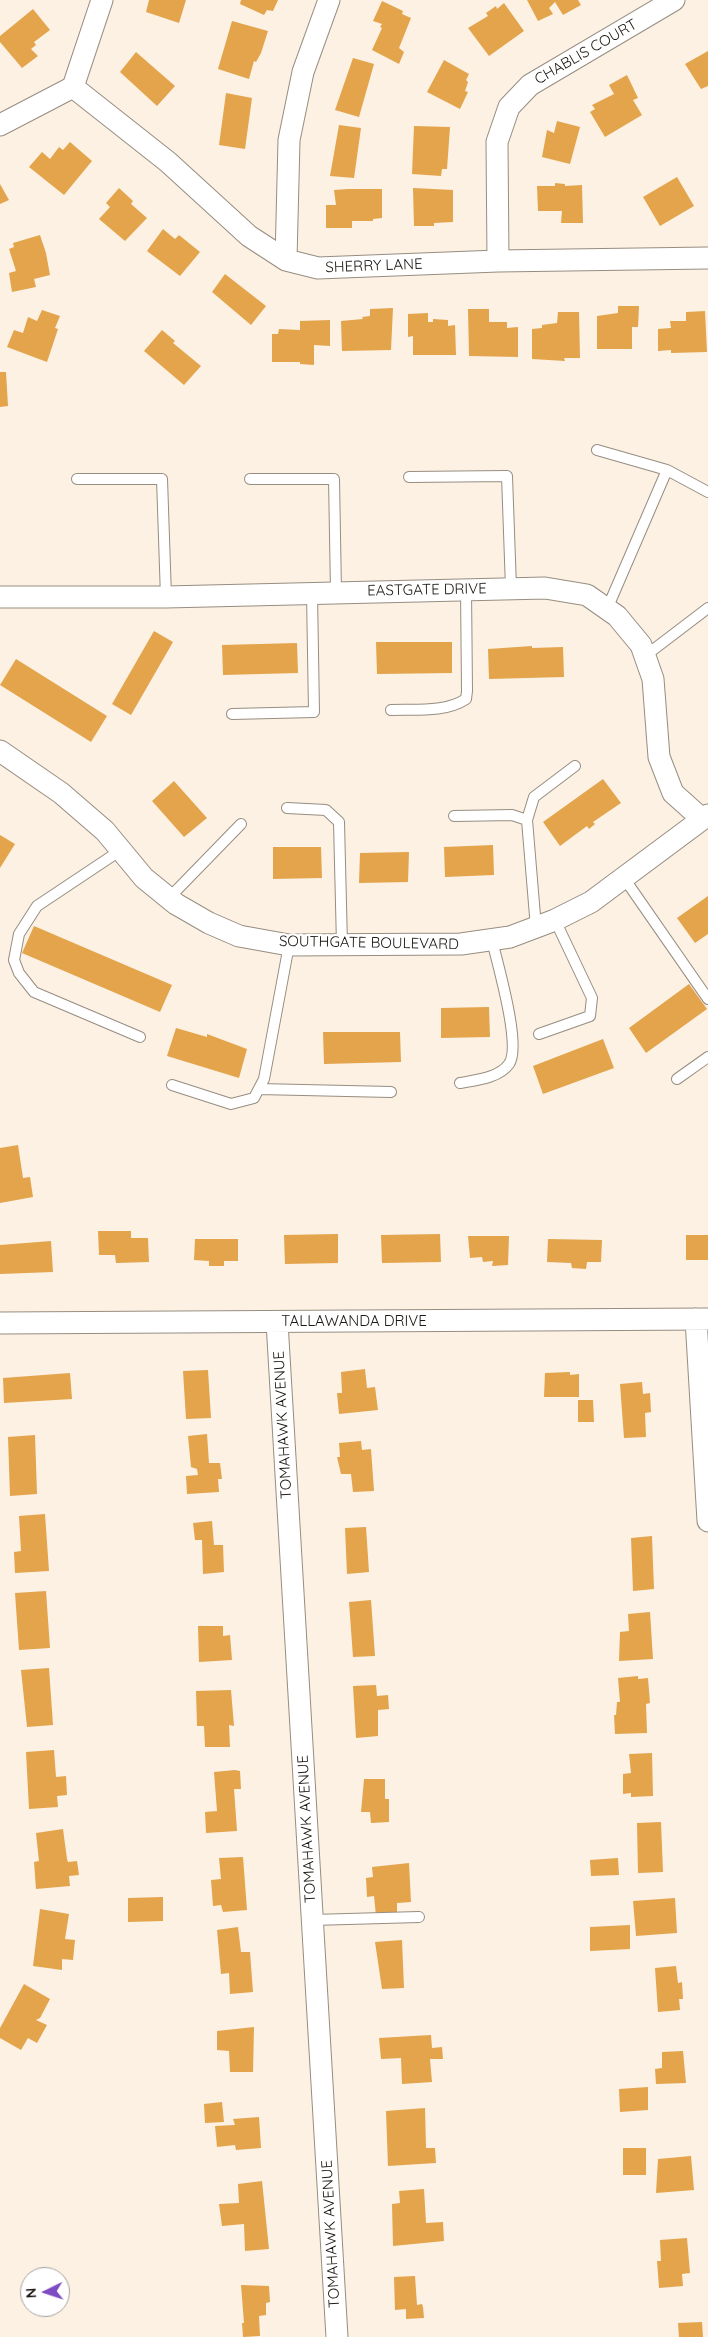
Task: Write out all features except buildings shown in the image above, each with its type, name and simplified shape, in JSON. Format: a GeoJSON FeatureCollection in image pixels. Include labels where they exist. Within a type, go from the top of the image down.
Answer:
{"type":"FeatureCollection","features":[{"type":"Feature","properties":{"kind":"street"},"geometry":{"type":"LineString","coordinates":[[0,125],[74,86],[102,0]]}},
{"type":"Feature","properties":{"kind":"street"},"geometry":{"type":"LineString","coordinates":[[286,260],[289,140],[303,72],[330,0]]}},
{"type":"Feature","properties":{"kind":"street","name":"CHABLIS COURT"},"geometry":{"type":"LineString","coordinates":[[498,261],[497,142],[509,107],[530,85],[674,0]]}},
{"type":"Feature","properties":{"kind":"street","name":"SHERRY LANE"},"geometry":{"type":"LineString","coordinates":[[74,86],[168,162],[249,236],[286,260],[318,268],[498,261],[708,258]]}},
{"type":"Feature","properties":{"kind":"street","name":"EASTGATE DRIVE"},"geometry":{"type":"LineString","coordinates":[[0,597],[166,596],[511,588],[545,588],[587,595],[617,616],[641,644],[654,679],[659,757],[673,793],[705,817]]}},
{"type":"Feature","properties":{"kind":"street","name":"SOUTHGATE BOULEVARD"},"geometry":{"type":"LineString","coordinates":[[0,751],[61,793],[106,831],[144,878],[170,898],[209,923],[239,936],[289,945],[461,944],[510,937],[555,920],[591,902],[705,817]]}},
{"type":"Feature","properties":{"kind":"street"},"geometry":{"type":"LineString","coordinates":[[702,1319],[708,1521]]}},
{"type":"Feature","properties":{"kind":"street","name":"TALLAWANDA DRIVE"},"geometry":{"type":"LineString","coordinates":[[0,1323],[702,1319]]}},
{"type":"Feature","properties":{"kind":"street","name":"TOMAHAWK AVENUE"},"geometry":{"type":"LineString","coordinates":[[277,1322],[337,2337]]}},
{"type":"Feature","properties":{"kind":"lane"},"geometry":{"type":"LineString","coordinates":[[597,450],[666,470],[708,492]]}},
{"type":"Feature","properties":{"kind":"lane"},"geometry":{"type":"LineString","coordinates":[[607,609],[666,470]]}},
{"type":"Feature","properties":{"kind":"lane"},"geometry":{"type":"LineString","coordinates":[[409,477],[507,476],[511,588]]}},
{"type":"Feature","properties":{"kind":"lane"},"geometry":{"type":"LineString","coordinates":[[250,478],[334,479],[336,592]]}},
{"type":"Feature","properties":{"kind":"lane"},"geometry":{"type":"LineString","coordinates":[[77,479],[162,479],[166,596]]}},
{"type":"Feature","properties":{"kind":"lane"},"geometry":{"type":"LineString","coordinates":[[391,710],[438,708],[459,704],[466,699],[466,589]]}},
{"type":"Feature","properties":{"kind":"lane"},"geometry":{"type":"LineString","coordinates":[[232,714],[314,712],[312,593]]}},
{"type":"Feature","properties":{"kind":"lane"},"geometry":{"type":"LineString","coordinates":[[645,656],[708,608]]}},
{"type":"Feature","properties":{"kind":"lane"},"geometry":{"type":"LineString","coordinates":[[536,928],[527,820],[534,797],[575,766]]}},
{"type":"Feature","properties":{"kind":"lane"},"geometry":{"type":"LineString","coordinates":[[287,808],[326,810],[339,822],[342,945]]}},
{"type":"Feature","properties":{"kind":"lane"},"geometry":{"type":"LineString","coordinates":[[454,816],[512,815],[527,820]]}},
{"type":"Feature","properties":{"kind":"lane"},"geometry":{"type":"LineString","coordinates":[[170,898],[242,824]]}},
{"type":"Feature","properties":{"kind":"lane"},"geometry":{"type":"LineString","coordinates":[[121,850],[36,906],[19,934],[14,960],[19,973],[34,992],[140,1037]]}},
{"type":"Feature","properties":{"kind":"lane"},"geometry":{"type":"LineString","coordinates":[[624,878],[708,999]]}},
{"type":"Feature","properties":{"kind":"lane"},"geometry":{"type":"LineString","coordinates":[[539,1034],[590,1016],[592,998],[555,920]]}},
{"type":"Feature","properties":{"kind":"lane"},"geometry":{"type":"LineString","coordinates":[[460,1083],[496,1074],[510,1063],[513,1048],[511,1024],[492,940]]}},
{"type":"Feature","properties":{"kind":"lane"},"geometry":{"type":"LineString","coordinates":[[172,1085],[231,1104],[254,1098],[264,1080],[289,945]]}},
{"type":"Feature","properties":{"kind":"lane"},"geometry":{"type":"LineString","coordinates":[[678,1079],[708,1057]]}},
{"type":"Feature","properties":{"kind":"lane"},"geometry":{"type":"LineString","coordinates":[[259,1089],[391,1092]]}},
{"type":"Feature","properties":{"kind":"lane"},"geometry":{"type":"LineString","coordinates":[[312,1920],[419,1917]]}}]}
